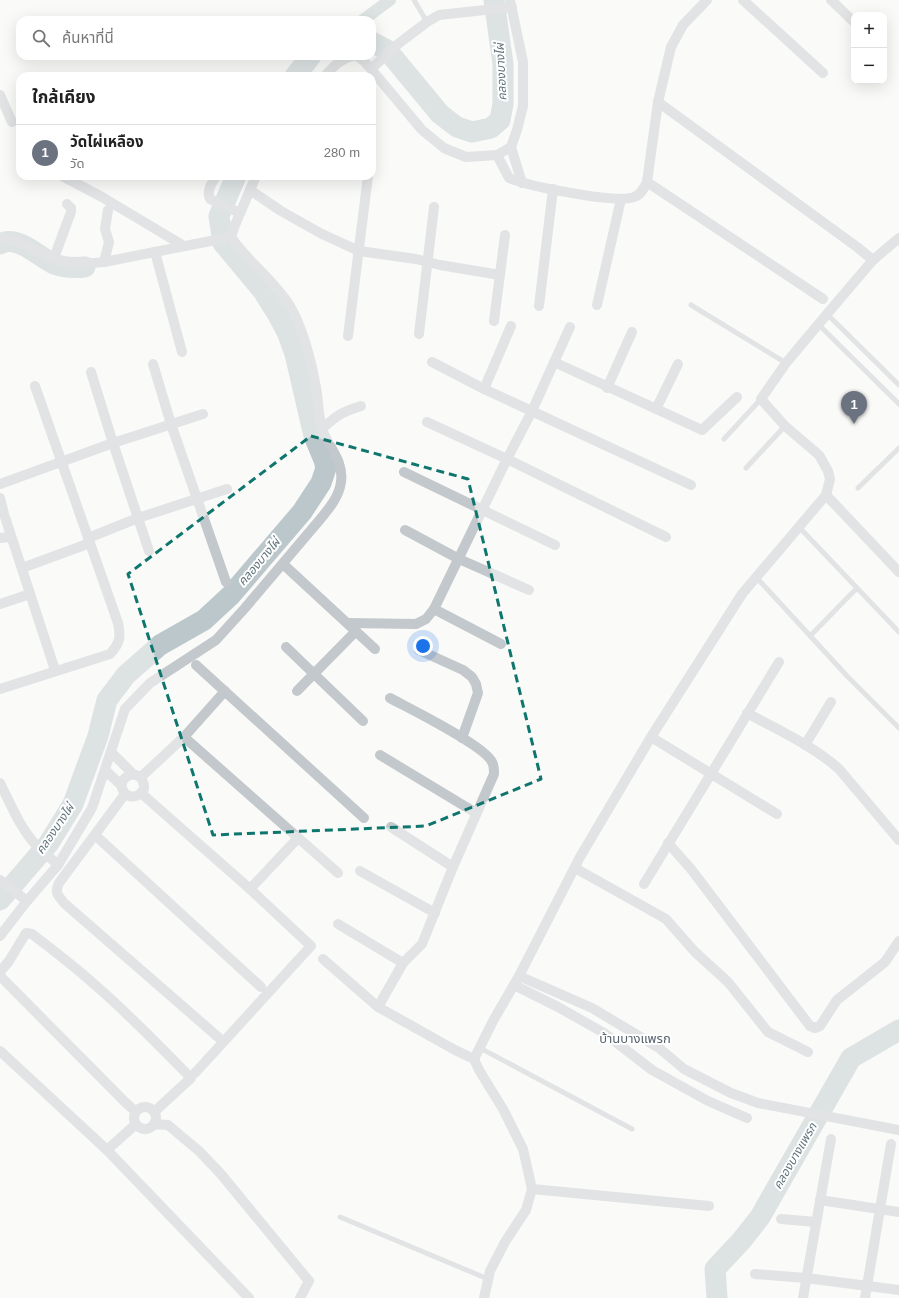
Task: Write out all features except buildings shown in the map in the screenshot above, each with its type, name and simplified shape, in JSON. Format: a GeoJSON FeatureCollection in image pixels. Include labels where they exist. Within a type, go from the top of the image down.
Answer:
{"type":"FeatureCollection","features":[{"type":"Feature","properties":{"kind":"street"},"geometry":{"type":"LineString","coordinates":[[497,155],[509,178],[522,183],[621,199],[633,198],[641,193],[648,182],[658,102],[671,47],[683,25],[707,0]]}},
{"type":"Feature","properties":{"kind":"street"},"geometry":{"type":"LineString","coordinates":[[743,0],[823,74]]}},
{"type":"Feature","properties":{"kind":"street"},"geometry":{"type":"LineString","coordinates":[[831,0],[851,19]]}},
{"type":"Feature","properties":{"kind":"street"},"geometry":{"type":"LineString","coordinates":[[372,69],[398,44],[439,15],[487,10],[509,5],[523,62],[523,106],[511,147],[522,183]]}},
{"type":"Feature","properties":{"kind":"street"},"geometry":{"type":"LineString","coordinates":[[329,72],[342,60]]}},
{"type":"Feature","properties":{"kind":"street"},"geometry":{"type":"LineString","coordinates":[[363,60],[374,72]]}},
{"type":"Feature","properties":{"kind":"street"},"geometry":{"type":"LineString","coordinates":[[376,74],[422,130],[444,148],[466,157],[497,155],[511,147]]}},
{"type":"Feature","properties":{"kind":"street"},"geometry":{"type":"LineString","coordinates":[[0,95],[12,122]]}},
{"type":"Feature","properties":{"kind":"street"},"geometry":{"type":"LineString","coordinates":[[658,102],[857,246],[874,260]]}},
{"type":"Feature","properties":{"kind":"street"},"geometry":{"type":"LineString","coordinates":[[69,180],[184,246]]}},
{"type":"Feature","properties":{"kind":"street"},"geometry":{"type":"LineString","coordinates":[[214,180],[208,194],[210,199],[213,202],[240,213]]}},
{"type":"Feature","properties":{"kind":"street"},"geometry":{"type":"LineString","coordinates":[[228,238],[254,180]]}},
{"type":"Feature","properties":{"kind":"street"},"geometry":{"type":"LineString","coordinates":[[348,336],[368,180]]}},
{"type":"Feature","properties":{"kind":"street"},"geometry":{"type":"LineString","coordinates":[[648,182],[823,299]]}},
{"type":"Feature","properties":{"kind":"street"},"geometry":{"type":"LineString","coordinates":[[539,306],[553,189]]}},
{"type":"Feature","properties":{"kind":"street"},"geometry":{"type":"LineString","coordinates":[[250,190],[281,211],[322,234],[359,251],[500,274]]}},
{"type":"Feature","properties":{"kind":"street"},"geometry":{"type":"LineString","coordinates":[[597,306],[621,199]]}},
{"type":"Feature","properties":{"kind":"street"},"geometry":{"type":"LineString","coordinates":[[54,258],[71,212],[67,204]]}},
{"type":"Feature","properties":{"kind":"street"},"geometry":{"type":"LineString","coordinates":[[419,334],[426,262],[434,207]]}},
{"type":"Feature","properties":{"kind":"street"},"geometry":{"type":"LineString","coordinates":[[104,262],[109,242],[104,229],[108,210]]}},
{"type":"Feature","properties":{"kind":"street"},"geometry":{"type":"LineString","coordinates":[[494,321],[505,235]]}},
{"type":"Feature","properties":{"kind":"street"},"geometry":{"type":"LineString","coordinates":[[0,238],[15,240],[54,258],[70,263],[86,264],[104,262],[228,238],[236,244],[271,282],[290,306],[304,338],[309,357],[322,429],[333,448],[341,468],[342,481],[339,492],[327,512],[216,640],[150,683],[126,709],[92,808],[58,864],[0,936]]}},
{"type":"Feature","properties":{"kind":"street"},"geometry":{"type":"LineString","coordinates":[[474,1059],[574,868],[652,736],[742,594],[826,495],[830,479],[828,471],[819,455],[785,426],[761,399],[786,363],[827,314],[874,260],[899,238]]}},
{"type":"Feature","properties":{"kind":"street"},"geometry":{"type":"LineString","coordinates":[[155,252],[182,352]]}},
{"type":"Feature","properties":{"kind":"street"},"geometry":{"type":"LineString","coordinates":[[484,389],[511,326]]}},
{"type":"Feature","properties":{"kind":"street"},"geometry":{"type":"LineString","coordinates":[[348,623],[416,624],[426,619],[434,609],[532,411],[570,327]]}},
{"type":"Feature","properties":{"kind":"street"},"geometry":{"type":"LineString","coordinates":[[607,388],[632,332]]}},
{"type":"Feature","properties":{"kind":"street"},"geometry":{"type":"LineString","coordinates":[[432,362],[484,389],[691,485]]}},
{"type":"Feature","properties":{"kind":"street"},"geometry":{"type":"LineString","coordinates":[[554,362],[607,388],[702,430],[737,397]]}},
{"type":"Feature","properties":{"kind":"street"},"geometry":{"type":"LineString","coordinates":[[153,364],[171,424],[226,582]]}},
{"type":"Feature","properties":{"kind":"street"},"geometry":{"type":"LineString","coordinates":[[656,409],[678,364]]}},
{"type":"Feature","properties":{"kind":"street"},"geometry":{"type":"LineString","coordinates":[[92,372],[149,551]]}},
{"type":"Feature","properties":{"kind":"street"},"geometry":{"type":"LineString","coordinates":[[0,689],[55,670],[110,654],[117,646],[121,635],[35,386]]}},
{"type":"Feature","properties":{"kind":"street"},"geometry":{"type":"LineString","coordinates":[[322,429],[345,411],[361,406]]}},
{"type":"Feature","properties":{"kind":"street"},"geometry":{"type":"LineString","coordinates":[[0,484],[114,443],[203,414]]}},
{"type":"Feature","properties":{"kind":"street"},"geometry":{"type":"LineString","coordinates":[[427,422],[507,459],[666,537]]}},
{"type":"Feature","properties":{"kind":"street"},"geometry":{"type":"LineString","coordinates":[[404,472],[555,544]]}},
{"type":"Feature","properties":{"kind":"street"},"geometry":{"type":"LineString","coordinates":[[22,568],[138,518],[227,489]]}},
{"type":"Feature","properties":{"kind":"street"},"geometry":{"type":"LineString","coordinates":[[826,495],[899,572]]}},
{"type":"Feature","properties":{"kind":"street"},"geometry":{"type":"LineString","coordinates":[[0,498],[55,670]]}},
{"type":"Feature","properties":{"kind":"street"},"geometry":{"type":"LineString","coordinates":[[405,530],[459,559],[530,590]]}},
{"type":"Feature","properties":{"kind":"street"},"geometry":{"type":"LineString","coordinates":[[0,538],[11,536]]}},
{"type":"Feature","properties":{"kind":"street"},"geometry":{"type":"LineString","coordinates":[[282,564],[375,649]]}},
{"type":"Feature","properties":{"kind":"street"},"geometry":{"type":"LineString","coordinates":[[0,604],[30,594]]}},
{"type":"Feature","properties":{"kind":"street"},"geometry":{"type":"LineString","coordinates":[[434,609],[501,644]]}},
{"type":"Feature","properties":{"kind":"street"},"geometry":{"type":"LineString","coordinates":[[297,691],[356,631]]}},
{"type":"Feature","properties":{"kind":"street"},"geometry":{"type":"LineString","coordinates":[[286,647],[363,721]]}},
{"type":"Feature","properties":{"kind":"street"},"geometry":{"type":"LineString","coordinates":[[419,650],[463,670],[472,677],[476,684],[478,693],[462,738]]}},
{"type":"Feature","properties":{"kind":"street"},"geometry":{"type":"LineString","coordinates":[[644,884],[779,662]]}},
{"type":"Feature","properties":{"kind":"street"},"geometry":{"type":"LineString","coordinates":[[196,665],[364,818]]}},
{"type":"Feature","properties":{"kind":"street"},"geometry":{"type":"LineString","coordinates":[[218,1037],[64,903],[57,894],[56,889],[95,835],[123,790],[122,781],[125,777],[137,775],[184,736],[225,691]]}},
{"type":"Feature","properties":{"kind":"street"},"geometry":{"type":"LineString","coordinates":[[378,1007],[404,963],[422,944],[453,867],[494,774],[493,763],[486,754],[462,738],[390,698]]}},
{"type":"Feature","properties":{"kind":"street"},"geometry":{"type":"LineString","coordinates":[[805,745],[831,702]]}},
{"type":"Feature","properties":{"kind":"street"},"geometry":{"type":"LineString","coordinates":[[747,713],[805,745],[839,768],[899,840]]}},
{"type":"Feature","properties":{"kind":"street"},"geometry":{"type":"LineString","coordinates":[[184,736],[338,873]]}},
{"type":"Feature","properties":{"kind":"street"},"geometry":{"type":"LineString","coordinates":[[652,736],[777,814]]}},
{"type":"Feature","properties":{"kind":"street"},"geometry":{"type":"LineString","coordinates":[[105,770],[129,796],[133,797],[141,793],[144,789],[144,785],[137,775],[111,752]]}},
{"type":"Feature","properties":{"kind":"street"},"geometry":{"type":"LineString","coordinates":[[380,754],[476,813]]}},
{"type":"Feature","properties":{"kind":"street"},"geometry":{"type":"LineString","coordinates":[[0,783],[18,819],[36,846],[58,864]]}},
{"type":"Feature","properties":{"kind":"street"},"geometry":{"type":"LineString","coordinates":[[141,793],[250,889],[311,946],[195,1073]]}},
{"type":"Feature","properties":{"kind":"street"},"geometry":{"type":"LineString","coordinates":[[390,827],[453,867]]}},
{"type":"Feature","properties":{"kind":"street"},"geometry":{"type":"LineString","coordinates":[[95,835],[261,987]]}},
{"type":"Feature","properties":{"kind":"street"},"geometry":{"type":"LineString","coordinates":[[250,889],[298,838]]}},
{"type":"Feature","properties":{"kind":"street"},"geometry":{"type":"LineString","coordinates":[[668,843],[691,869],[810,1026],[815,1028],[820,1026],[841,996],[885,962],[899,941]]}},
{"type":"Feature","properties":{"kind":"street"},"geometry":{"type":"LineString","coordinates":[[574,868],[666,919],[695,952],[728,982],[768,1032],[808,1052]]}},
{"type":"Feature","properties":{"kind":"street"},"geometry":{"type":"LineString","coordinates":[[360,871],[435,913]]}},
{"type":"Feature","properties":{"kind":"street"},"geometry":{"type":"LineString","coordinates":[[1,881],[27,901]]}},
{"type":"Feature","properties":{"kind":"street"},"geometry":{"type":"LineString","coordinates":[[338,924],[404,963]]}},
{"type":"Feature","properties":{"kind":"street"},"geometry":{"type":"LineString","coordinates":[[0,972],[9,961],[26,933],[32,934],[95,984],[141,1027],[191,1078],[154,1112]]}},
{"type":"Feature","properties":{"kind":"street"},"geometry":{"type":"LineString","coordinates":[[323,959],[378,1007],[474,1059],[523,1149],[532,1189],[526,1210],[505,1242],[490,1271],[484,1298]]}},
{"type":"Feature","properties":{"kind":"street"},"geometry":{"type":"LineString","coordinates":[[0,976],[136,1112]]}},
{"type":"Feature","properties":{"kind":"street"},"geometry":{"type":"LineString","coordinates":[[516,981],[592,1008],[659,1048],[684,1069],[731,1093],[758,1103],[899,1130]]}},
{"type":"Feature","properties":{"kind":"street"},"geometry":{"type":"LineString","coordinates":[[516,981],[604,1033],[652,1070],[708,1101],[746,1118]]}},
{"type":"Feature","properties":{"kind":"street"},"geometry":{"type":"LineString","coordinates":[[0,1051],[107,1150],[249,1298]]}},
{"type":"Feature","properties":{"kind":"street"},"geometry":{"type":"LineString","coordinates":[[140,1109],[150,1109],[154,1112],[156,1118],[154,1124],[148,1129],[139,1127],[135,1120],[136,1112],[140,1109]]}},
{"type":"Feature","properties":{"kind":"street"},"geometry":{"type":"LineString","coordinates":[[107,1150],[136,1124]]}},
{"type":"Feature","properties":{"kind":"street"},"geometry":{"type":"LineString","coordinates":[[154,1124],[168,1125],[199,1151],[220,1173],[309,1281],[300,1298]]}},
{"type":"Feature","properties":{"kind":"street"},"geometry":{"type":"LineString","coordinates":[[802,1298],[831,1139]]}},
{"type":"Feature","properties":{"kind":"street"},"geometry":{"type":"LineString","coordinates":[[865,1298],[891,1144]]}},
{"type":"Feature","properties":{"kind":"street"},"geometry":{"type":"LineString","coordinates":[[532,1189],[602,1197],[709,1206]]}},
{"type":"Feature","properties":{"kind":"street"},"geometry":{"type":"LineString","coordinates":[[820,1200],[899,1212]]}},
{"type":"Feature","properties":{"kind":"street"},"geometry":{"type":"LineString","coordinates":[[781,1219],[816,1222]]}},
{"type":"Feature","properties":{"kind":"street"},"geometry":{"type":"LineString","coordinates":[[755,1274],[806,1278],[899,1290]]}},
{"type":"Feature","properties":{"kind":"lane"},"geometry":{"type":"LineString","coordinates":[[414,0],[428,22]]}},
{"type":"Feature","properties":{"kind":"lane"},"geometry":{"type":"LineString","coordinates":[[691,305],[786,363]]}},
{"type":"Feature","properties":{"kind":"lane"},"geometry":{"type":"LineString","coordinates":[[827,314],[899,385]]}},
{"type":"Feature","properties":{"kind":"lane"},"geometry":{"type":"LineString","coordinates":[[818,325],[899,404]]}},
{"type":"Feature","properties":{"kind":"lane"},"geometry":{"type":"LineString","coordinates":[[724,439],[761,399]]}},
{"type":"Feature","properties":{"kind":"lane"},"geometry":{"type":"LineString","coordinates":[[746,468],[785,426]]}},
{"type":"Feature","properties":{"kind":"lane"},"geometry":{"type":"LineString","coordinates":[[858,488],[899,448]]}},
{"type":"Feature","properties":{"kind":"lane"},"geometry":{"type":"LineString","coordinates":[[799,527],[899,632]]}},
{"type":"Feature","properties":{"kind":"lane"},"geometry":{"type":"LineString","coordinates":[[756,577],[848,677],[899,728]]}},
{"type":"Feature","properties":{"kind":"lane"},"geometry":{"type":"LineString","coordinates":[[810,636],[857,588]]}},
{"type":"Feature","properties":{"kind":"lane"},"geometry":{"type":"LineString","coordinates":[[480,1048],[632,1129]]}},
{"type":"Feature","properties":{"kind":"lane"},"geometry":{"type":"LineString","coordinates":[[340,1217],[488,1280]]}},
{"type":"Feature","properties":{"kind":"highlighted area"},"geometry":{"type":"Polygon","coordinates":[[[311,436],[468,479],[541,779],[426,826],[213,835],[128,574],[311,436]]]}},
{"type":"Feature","properties":{"kind":"waterway"},"geometry":{"type":"LineString","coordinates":[[368,16],[390,0]]}},
{"type":"Feature","properties":{"kind":"waterway","name":"คลองบางไผ่"},"geometry":{"type":"LineString","coordinates":[[376,44],[387,50],[440,114],[457,127],[472,132],[491,128],[500,120],[503,104],[503,64],[494,0]]}},
{"type":"Feature","properties":{"kind":"waterway","name":"คลองบางไผ่"},"geometry":{"type":"LineString","coordinates":[[298,72],[308,60]]}},
{"type":"Feature","properties":{"kind":"waterway","name":"คลองบางไผ่"},"geometry":{"type":"LineString","coordinates":[[0,900],[49,843],[73,804],[98,736],[107,700],[126,675],[160,645],[204,620],[231,595],[302,512],[321,483],[326,468],[314,436],[295,354],[287,332],[263,291],[223,243],[219,216],[234,180]]}},
{"type":"Feature","properties":{"kind":"waterway"},"geometry":{"type":"LineString","coordinates":[[0,244],[14,242],[21,244],[54,264],[77,268],[85,267]]}},
{"type":"Feature","properties":{"kind":"waterway","name":"คลองบางแพรก"},"geometry":{"type":"LineString","coordinates":[[717,1298],[715,1269],[742,1240],[760,1217],[851,1058],[899,1030]]}},
{"type":"Feature","properties":{"kind":"place","name":"วัดไผ่เหลือง"},"geometry":{"type":"Point","coordinates":[854,424]}},
{"type":"Feature","properties":{"kind":"district","name":"บ้านบางแพรก"},"geometry":{"type":"Point","coordinates":[635,1038]}}]}
